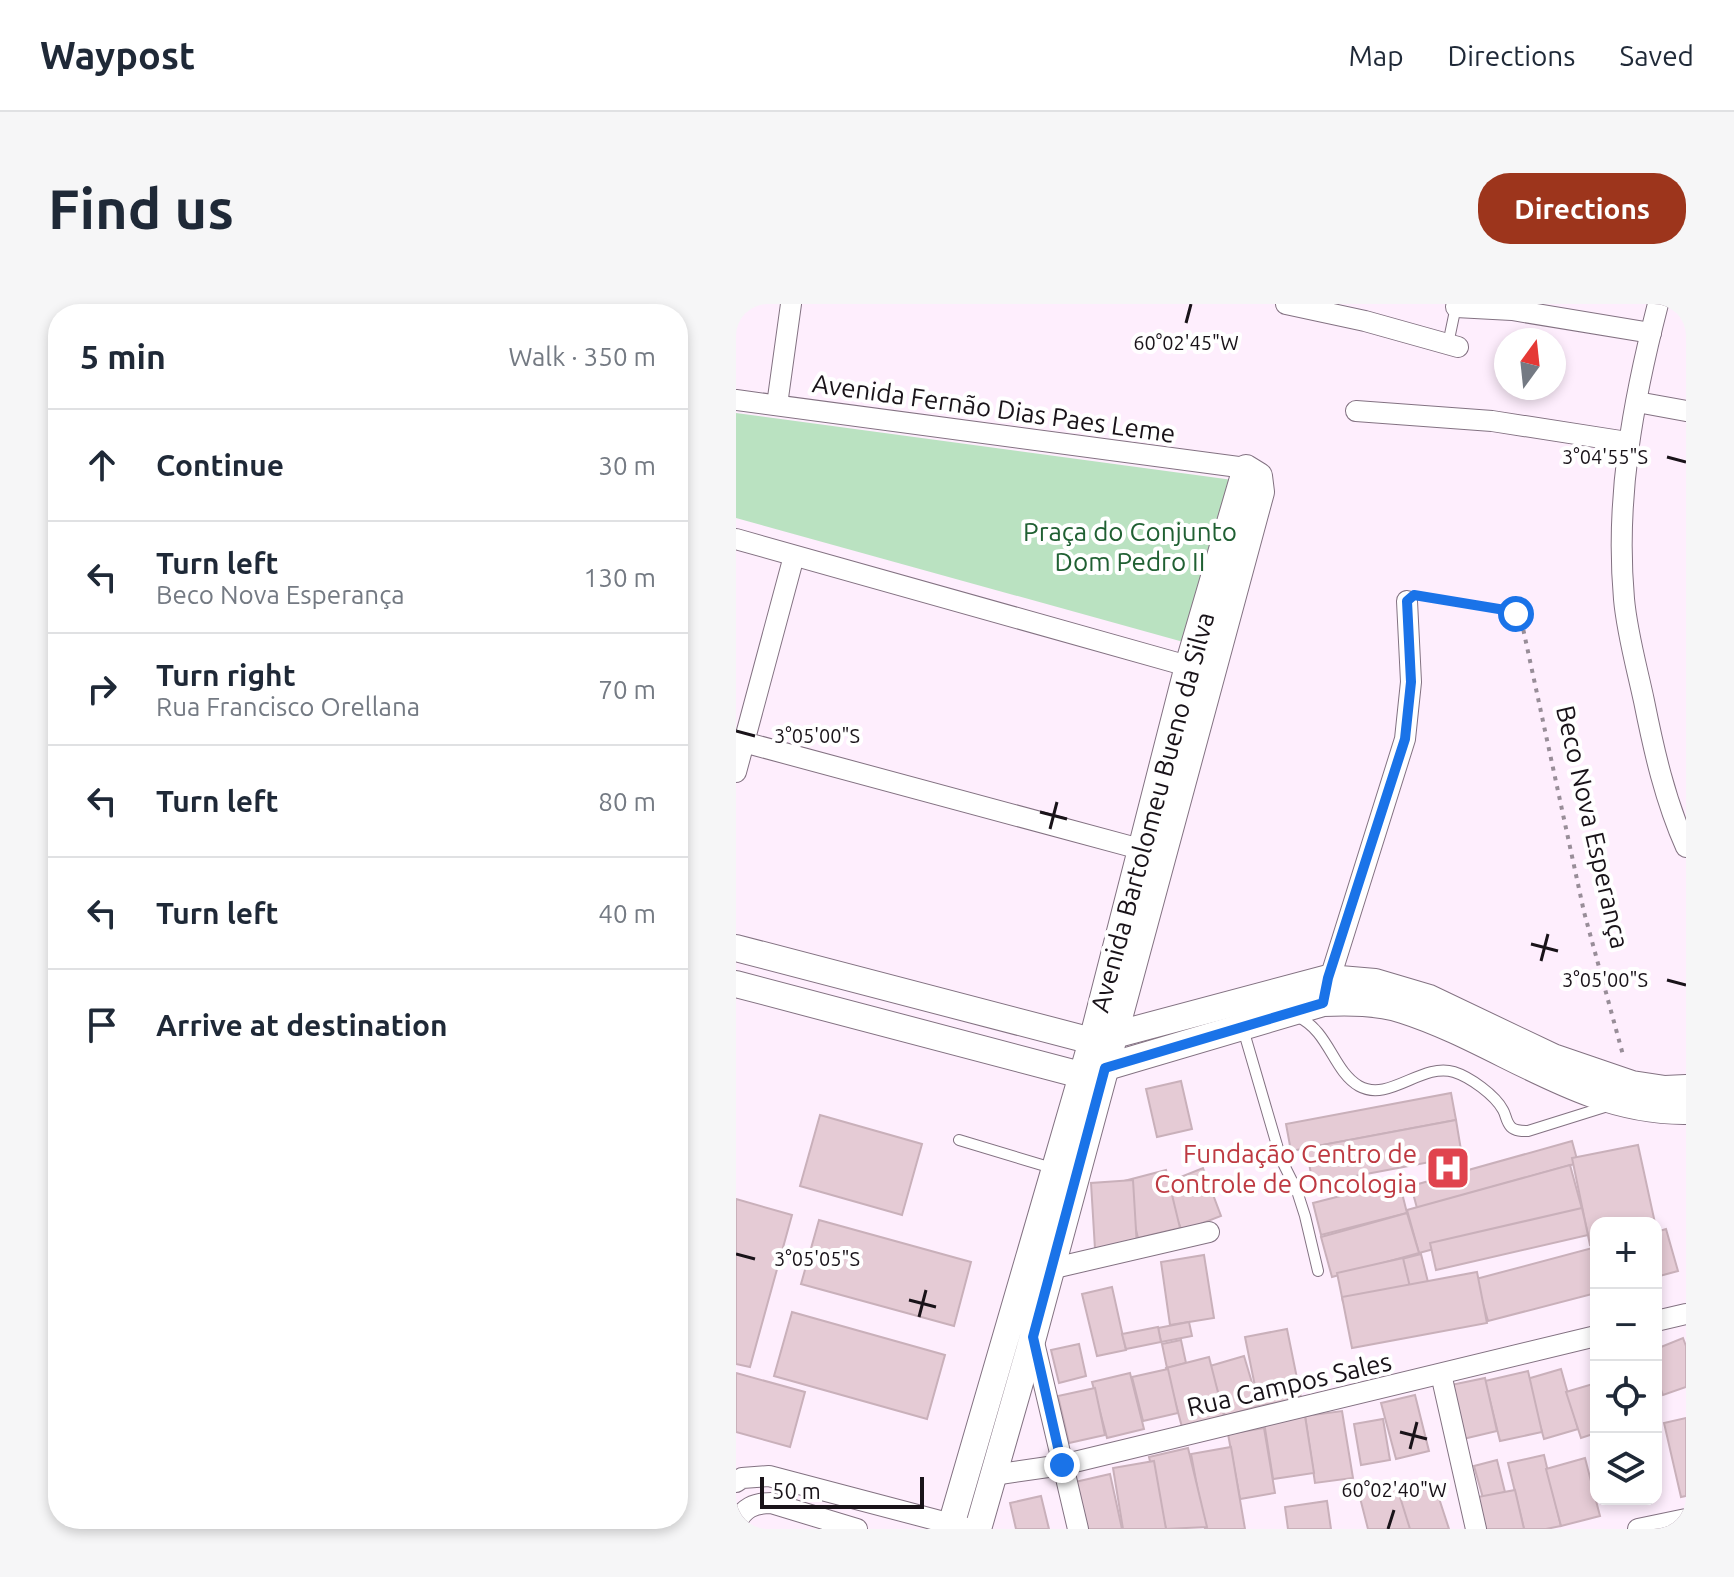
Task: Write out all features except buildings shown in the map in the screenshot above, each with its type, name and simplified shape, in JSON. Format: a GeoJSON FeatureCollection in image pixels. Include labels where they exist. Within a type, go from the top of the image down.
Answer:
{"type":"FeatureCollection","features":[{"type":"Feature","properties":{"kind":"street"},"geometry":{"type":"LineString","coordinates":[[777,405],[791,304]]}},
{"type":"Feature","properties":{"kind":"street"},"geometry":{"type":"LineString","coordinates":[[1286,304],[1365,321],[1453,346]]}},
{"type":"Feature","properties":{"kind":"street"},"geometry":{"type":"LineString","coordinates":[[1658,304],[1627,442],[1621,531],[1624,602],[1670,811],[1686,847]]}},
{"type":"Feature","properties":{"kind":"street"},"geometry":{"type":"LineString","coordinates":[[1456,306],[1512,310],[1651,333]]}},
{"type":"Feature","properties":{"kind":"street","name":"Avenida Fernão Dias Paes Leme"},"geometry":{"type":"LineString","coordinates":[[736,400],[1246,468]]}},
{"type":"Feature","properties":{"kind":"street"},"geometry":{"type":"LineString","coordinates":[[1637,402],[1686,411]]}},
{"type":"Feature","properties":{"kind":"street"},"geometry":{"type":"LineString","coordinates":[[1356,411],[1518,423],[1627,442]]}},
{"type":"Feature","properties":{"kind":"street","name":"Avenida Bartolomeu Bueno da Silva"},"geometry":{"type":"LineString","coordinates":[[978,1529],[1033,1337],[1093,1071],[1200,669],[1261,492],[1259,476],[1246,468]]}},
{"type":"Feature","properties":{"kind":"street"},"geometry":{"type":"LineString","coordinates":[[736,539],[1200,669]]}},
{"type":"Feature","properties":{"kind":"street"},"geometry":{"type":"LineString","coordinates":[[736,772],[740,741],[794,556]]}},
{"type":"Feature","properties":{"kind":"street"},"geometry":{"type":"LineString","coordinates":[[736,984],[1093,1071],[1289,1013],[1326,990],[1405,739],[1411,682],[1407,601]]}},
{"type":"Feature","properties":{"kind":"street"},"geometry":{"type":"LineString","coordinates":[[740,741],[1151,852]]}},
{"type":"Feature","properties":{"kind":"street"},"geometry":{"type":"LineString","coordinates":[[736,948],[1103,1038],[1326,990],[1358,1002],[1401,1009],[1594,1096],[1626,1094],[1676,1100]]}},
{"type":"Feature","properties":{"kind":"street","name":"Avenida Bartolomeu Bueno da Silva"},"geometry":{"type":"LineString","coordinates":[[957,1527],[1008,1329],[1054,1169],[1093,1071]]}},
{"type":"Feature","properties":{"kind":"street"},"geometry":{"type":"LineString","coordinates":[[1050,1269],[1209,1232]]}},
{"type":"Feature","properties":{"kind":"street"},"geometry":{"type":"LineString","coordinates":[[1662,1320],[1686,1314]]}},
{"type":"Feature","properties":{"kind":"street"},"geometry":{"type":"LineString","coordinates":[[1008,1329],[1033,1337],[1078,1529]]}},
{"type":"Feature","properties":{"kind":"street","name":"Rua Campos Sales"},"geometry":{"type":"LineString","coordinates":[[993,1475],[1062,1465],[1590,1337]]}},
{"type":"Feature","properties":{"kind":"street"},"geometry":{"type":"LineString","coordinates":[[1441,1374],[1476,1529]]}},
{"type":"Feature","properties":{"kind":"street"},"geometry":{"type":"LineString","coordinates":[[736,1482],[742,1478],[769,1476],[957,1527]]}},
{"type":"Feature","properties":{"kind":"street"},"geometry":{"type":"LineString","coordinates":[[736,1521],[747,1508],[771,1503],[857,1529]]}},
{"type":"Feature","properties":{"kind":"street"},"geometry":{"type":"LineString","coordinates":[[1638,1529],[1686,1519]]}},
{"type":"Feature","properties":{"kind":"lane"},"geometry":{"type":"LineString","coordinates":[[1453,346],[1456,306]]}},
{"type":"Feature","properties":{"kind":"lane"},"geometry":{"type":"LineString","coordinates":[[1289,1013],[1319,1032],[1357,1085],[1376,1090],[1434,1071],[1455,1072],[1492,1097],[1503,1109],[1508,1123],[1519,1131],[1528,1131],[1626,1094]]}},
{"type":"Feature","properties":{"kind":"lane"},"geometry":{"type":"LineString","coordinates":[[1242,1027],[1281,1159],[1305,1216],[1318,1271]]}},
{"type":"Feature","properties":{"kind":"lane"},"geometry":{"type":"LineString","coordinates":[[959,1140],[1054,1169]]}},
{"type":"Feature","properties":{"kind":"path","name":"Beco Nova Esperança"},"geometry":{"type":"LineString","coordinates":[[1407,601],[1414,595],[1511,611],[1521,619],[1626,1094]]}},
{"type":"Feature","properties":{"kind":"green space","name":"Praça do Conjunto Dom Pedro II"},"geometry":{"type":"Polygon","coordinates":[[[736,413],[1233,480],[1187,643],[736,518],[736,413]]]}},
{"type":"Feature","properties":{"kind":"place","name":"Fundação Centro de Controle de Oncologia"},"geometry":{"type":"Point","coordinates":[1448,1168]}},
{"type":"Feature","properties":{"kind":"route"},"geometry":{"type":"LineString","coordinates":[[1062,1465],[1033,1337],[1105,1068],[1323,1003],[1328,978],[1405,739],[1411,682],[1407,601],[1414,595],[1516,614]]}}]}
